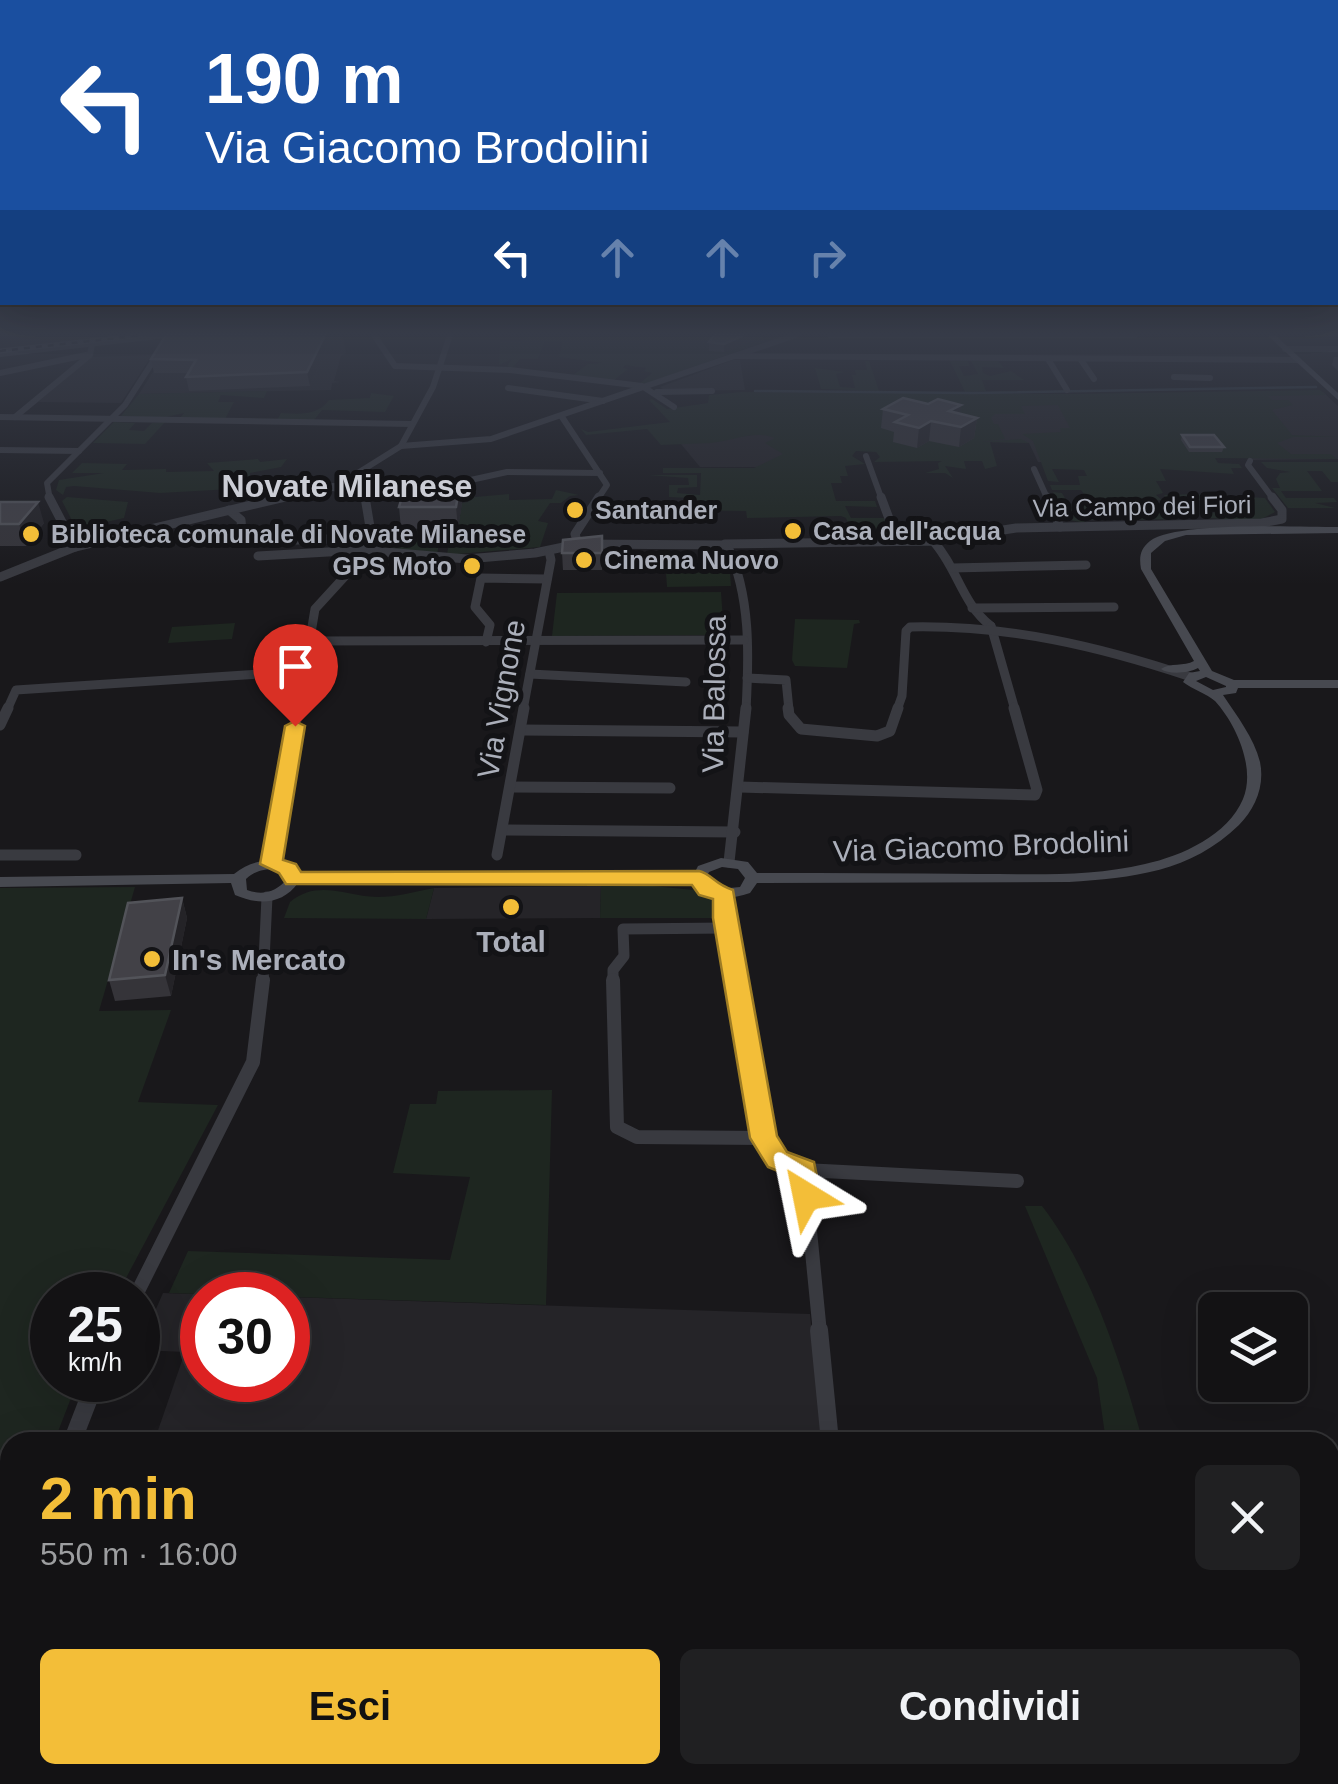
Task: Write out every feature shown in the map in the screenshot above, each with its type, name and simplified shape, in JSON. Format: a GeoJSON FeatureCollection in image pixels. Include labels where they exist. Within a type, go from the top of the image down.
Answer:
{"type":"FeatureCollection","features":[{"type":"Feature","properties":{"kind":"street"},"geometry":{"type":"LineString","coordinates":[[74,548],[46,492],[51,478],[112,418]]}},
{"type":"Feature","properties":{"kind":"street"},"geometry":{"type":"LineString","coordinates":[[125,418],[412,424]]}},
{"type":"Feature","properties":{"kind":"street"},"geometry":{"type":"LineString","coordinates":[[402,446],[415,418]]}},
{"type":"Feature","properties":{"kind":"street"},"geometry":{"type":"LineString","coordinates":[[334,488],[402,446],[484,441],[558,418]]}},
{"type":"Feature","properties":{"kind":"street"},"geometry":{"type":"LineString","coordinates":[[563,418],[606,480],[605,490],[575,534],[578,544]]}},
{"type":"Feature","properties":{"kind":"street"},"geometry":{"type":"LineString","coordinates":[[0,450],[78,451]]}},
{"type":"Feature","properties":{"kind":"street"},"geometry":{"type":"LineString","coordinates":[[866,456],[897,540]]}},
{"type":"Feature","properties":{"kind":"street","name":"Via Campo dei Fiori"},"geometry":{"type":"LineString","coordinates":[[724,544],[933,541],[958,534],[1262,523],[1282,518],[1282,510],[1248,465],[1250,461]]}},
{"type":"Feature","properties":{"kind":"street"},"geometry":{"type":"LineString","coordinates":[[1034,469],[1060,528]]}},
{"type":"Feature","properties":{"kind":"street"},"geometry":{"type":"LineString","coordinates":[[0,577],[74,548],[310,492],[454,485],[507,472],[600,472]]}},
{"type":"Feature","properties":{"kind":"street"},"geometry":{"type":"LineString","coordinates":[[271,864],[316,607],[365,547],[371,533],[366,498],[357,490],[357,482],[345,481]]}},
{"type":"Feature","properties":{"kind":"street"},"geometry":{"type":"LineString","coordinates":[[229,510],[241,520],[241,529],[252,536],[356,538],[365,547]]}},
{"type":"Feature","properties":{"kind":"street"},"geometry":{"type":"LineString","coordinates":[[1204,668],[1146,570],[1143,556],[1147,548],[1186,532],[1338,530]]}},
{"type":"Feature","properties":{"kind":"street"},"geometry":{"type":"LineString","coordinates":[[740,787],[1035,795],[1037,790],[991,626],[972,608],[933,541]]}},
{"type":"Feature","properties":{"kind":"street"},"geometry":{"type":"LineString","coordinates":[[258,556],[365,547],[448,559],[549,551],[578,544],[724,544]]}},
{"type":"Feature","properties":{"kind":"street","name":"Via Balossa"},"geometry":{"type":"LineString","coordinates":[[724,544],[733,553],[740,575],[747,678],[740,787],[729,862]]}},
{"type":"Feature","properties":{"kind":"street","name":"Via Vignone"},"geometry":{"type":"LineString","coordinates":[[496,855],[522,730],[548,579],[549,551]]}},
{"type":"Feature","properties":{"kind":"street"},"geometry":{"type":"LineString","coordinates":[[952,568],[1086,565]]}},
{"type":"Feature","properties":{"kind":"street"},"geometry":{"type":"LineString","coordinates":[[486,642],[490,624],[474,607],[481,578],[548,579]]}},
{"type":"Feature","properties":{"kind":"street"},"geometry":{"type":"LineString","coordinates":[[972,608],[1114,606]]}},
{"type":"Feature","properties":{"kind":"street"},"geometry":{"type":"LineString","coordinates":[[747,678],[786,680],[788,715],[801,729],[882,736],[890,731],[900,708],[908,628],[991,626],[1092,646],[1191,677]]}},
{"type":"Feature","properties":{"kind":"street"},"geometry":{"type":"LineString","coordinates":[[310,641],[744,640]]}},
{"type":"Feature","properties":{"kind":"street"},"geometry":{"type":"LineString","coordinates":[[1204,668],[1191,677],[1189,682],[1194,688],[1216,694],[1228,692],[1232,684]]}},
{"type":"Feature","properties":{"kind":"street"},"geometry":{"type":"LineString","coordinates":[[1166,669],[1204,668],[1232,684],[1338,684]]}},
{"type":"Feature","properties":{"kind":"street"},"geometry":{"type":"LineString","coordinates":[[0,725],[16,690],[305,671]]}},
{"type":"Feature","properties":{"kind":"street"},"geometry":{"type":"LineString","coordinates":[[530,674],[686,682]]}},
{"type":"Feature","properties":{"kind":"street","name":"Via Giacomo Brodolini"},"geometry":{"type":"LineString","coordinates":[[753,878],[1076,877],[1164,864],[1201,848],[1228,830],[1246,808],[1254,788],[1252,756],[1216,694]]}},
{"type":"Feature","properties":{"kind":"street"},"geometry":{"type":"LineString","coordinates":[[522,730],[743,732]]}},
{"type":"Feature","properties":{"kind":"street"},"geometry":{"type":"LineString","coordinates":[[511,787],[670,788]]}},
{"type":"Feature","properties":{"kind":"street"},"geometry":{"type":"LineString","coordinates":[[503,830],[735,832]]}},
{"type":"Feature","properties":{"kind":"street"},"geometry":{"type":"LineString","coordinates":[[0,855],[76,855]]}},
{"type":"Feature","properties":{"kind":"street"},"geometry":{"type":"LineString","coordinates":[[729,862],[748,869],[753,878],[745,890],[724,894],[708,890],[699,878],[708,866],[729,862]]}},
{"type":"Feature","properties":{"kind":"street"},"geometry":{"type":"LineString","coordinates":[[0,882],[238,878],[248,870],[271,864],[288,868],[294,879]]}},
{"type":"Feature","properties":{"kind":"street"},"geometry":{"type":"LineString","coordinates":[[238,878],[237,888],[244,896],[268,898],[288,888],[294,879]]}},
{"type":"Feature","properties":{"kind":"street"},"geometry":{"type":"LineString","coordinates":[[294,879],[699,878]]}},
{"type":"Feature","properties":{"kind":"street"},"geometry":{"type":"LineString","coordinates":[[724,894],[726,928],[764,1138],[778,1159],[804,1170],[1017,1181]]}},
{"type":"Feature","properties":{"kind":"street"},"geometry":{"type":"LineString","coordinates":[[148,1272],[253,1062],[261,1016],[268,898]]}},
{"type":"Feature","properties":{"kind":"street"},"geometry":{"type":"LineString","coordinates":[[726,928],[623,929],[624,956],[613,970],[617,1126],[627,1136],[638,1138],[764,1138]]}},
{"type":"Feature","properties":{"kind":"street"},"geometry":{"type":"LineString","coordinates":[[804,1170],[829,1432]]}},
{"type":"Feature","properties":{"kind":"street"},"geometry":{"type":"LineString","coordinates":[[76,1432],[87,1402]]}},
{"type":"Feature","properties":{"kind":"shaded area"},"geometry":{"type":"Polygon","coordinates":[[[278,418],[315,418],[314,420],[278,418]]]}},
{"type":"Feature","properties":{"kind":"shaded area"},"geometry":{"type":"Polygon","coordinates":[[[666,418],[991,418],[1005,439],[982,442],[1021,439],[1029,443],[990,442],[997,466],[985,469],[982,461],[964,461],[966,469],[945,466],[953,478],[945,473],[925,473],[939,469],[938,463],[942,461],[874,462],[880,457],[876,452],[856,451],[852,456],[865,464],[845,466],[848,476],[840,476],[842,483],[831,483],[836,501],[875,501],[877,507],[845,506],[851,518],[884,518],[891,536],[852,537],[871,533],[869,529],[850,529],[841,516],[747,518],[746,511],[599,509],[601,505],[687,506],[690,498],[669,497],[669,485],[689,485],[688,478],[647,475],[697,475],[697,487],[678,488],[677,493],[700,495],[701,473],[663,473],[663,468],[754,468],[783,454],[765,443],[775,438],[767,436],[661,445],[647,429],[586,435],[581,429],[588,432],[670,422],[666,418]]]}},
{"type":"Feature","properties":{"kind":"shaded area"},"geometry":{"type":"Polygon","coordinates":[[[971,418],[1090,418],[1121,462],[1038,462],[1029,443],[981,442],[971,418]]]}},
{"type":"Feature","properties":{"kind":"shaded area"},"geometry":{"type":"Polygon","coordinates":[[[1065,418],[1279,418],[1292,435],[1338,437],[1293,437],[1277,443],[1291,454],[1331,454],[1337,459],[1215,458],[1218,463],[1239,464],[1242,468],[1231,468],[1234,474],[1160,469],[1166,481],[1156,481],[1163,493],[1156,495],[1162,500],[1133,501],[1140,513],[1170,513],[1174,519],[1123,520],[1113,501],[1105,501],[1114,520],[1084,520],[1085,523],[1066,519],[1053,492],[1062,493],[1069,505],[1091,504],[1081,490],[1052,490],[1050,485],[1080,485],[1078,476],[1087,476],[1084,470],[1052,469],[1059,482],[1048,481],[1033,441],[1022,434],[1070,428],[1065,418]]]}},
{"type":"Feature","properties":{"kind":"shaded area"},"geometry":{"type":"Polygon","coordinates":[[[1201,418],[1338,418],[1338,459],[1252,460],[1201,418]]]}},
{"type":"Feature","properties":{"kind":"shaded area"},"geometry":{"type":"Polygon","coordinates":[[[114,422],[135,423],[129,430],[144,431],[152,423],[165,422],[145,444],[93,443],[114,422]]]}},
{"type":"Feature","properties":{"kind":"shaded area"},"geometry":{"type":"Polygon","coordinates":[[[776,432],[798,467],[700,467],[681,444],[776,432]]]}},
{"type":"Feature","properties":{"kind":"shaded area"},"geometry":{"type":"Polygon","coordinates":[[[287,459],[281,467],[250,473],[250,491],[238,494],[232,489],[160,493],[74,486],[66,487],[63,495],[56,490],[59,480],[104,473],[72,473],[82,463],[127,464],[122,470],[214,471],[207,463],[287,459]]]}},
{"type":"Feature","properties":{"kind":"shaded area"},"geometry":{"type":"Polygon","coordinates":[[[1261,462],[1338,462],[1338,482],[1331,482],[1322,471],[1307,471],[1322,491],[1281,491],[1286,498],[1334,498],[1337,502],[1315,503],[1335,508],[1288,508],[1272,488],[1280,488],[1276,479],[1280,473],[1290,472],[1267,468],[1261,462]]]}},
{"type":"Feature","properties":{"kind":"shaded area"},"geometry":{"type":"Polygon","coordinates":[[[471,490],[475,497],[509,494],[509,500],[552,499],[556,490],[579,495],[550,503],[538,521],[548,523],[540,547],[447,555],[450,536],[474,536],[475,528],[458,528],[462,503],[468,502],[469,496],[453,496],[454,491],[471,490]]]}},
{"type":"Feature","properties":{"kind":"shaded area"},"geometry":{"type":"Polygon","coordinates":[[[1164,495],[1265,498],[1275,512],[1260,520],[1205,518],[1202,513],[1232,512],[1223,500],[1195,500],[1192,505],[1197,514],[1176,514],[1164,495]]]}},
{"type":"Feature","properties":{"kind":"shaded area"},"geometry":{"type":"Polygon","coordinates":[[[67,497],[128,502],[124,518],[93,525],[94,529],[104,527],[110,533],[82,540],[62,501],[67,497]]]}},
{"type":"Feature","properties":{"kind":"shaded area"},"geometry":{"type":"Polygon","coordinates":[[[435,531],[434,539],[440,539],[437,554],[375,546],[379,532],[435,531]]]}},
{"type":"Feature","properties":{"kind":"shaded area"},"geometry":{"type":"Polygon","coordinates":[[[730,572],[731,586],[667,587],[666,573],[730,572]]]}},
{"type":"Feature","properties":{"kind":"shaded area"},"geometry":{"type":"Polygon","coordinates":[[[721,592],[724,635],[552,636],[557,593],[721,592]]]}},
{"type":"Feature","properties":{"kind":"shaded area"},"geometry":{"type":"Polygon","coordinates":[[[795,619],[859,620],[854,624],[847,668],[795,666],[795,619]]]}},
{"type":"Feature","properties":{"kind":"shaded area"},"geometry":{"type":"Polygon","coordinates":[[[235,623],[232,639],[168,643],[172,627],[235,623]]]}},
{"type":"Feature","properties":{"kind":"shaded area"},"geometry":{"type":"Polygon","coordinates":[[[643,885],[704,891],[714,903],[718,918],[600,918],[601,886],[643,885]]]}},
{"type":"Feature","properties":{"kind":"shaded area"},"geometry":{"type":"Polygon","coordinates":[[[601,886],[600,918],[426,919],[434,888],[601,886]]]}},
{"type":"Feature","properties":{"kind":"shaded area"},"geometry":{"type":"Polygon","coordinates":[[[135,887],[99,1011],[171,1010],[138,1102],[218,1105],[129,1272],[30,1272],[30,1402],[69,1402],[58,1432],[0,1432],[0,888],[135,887]]]}},
{"type":"Feature","properties":{"kind":"shaded area"},"geometry":{"type":"Polygon","coordinates":[[[434,888],[426,919],[284,918],[290,902],[311,891],[377,897],[434,888]]]}},
{"type":"Feature","properties":{"kind":"shaded area"},"geometry":{"type":"Polygon","coordinates":[[[552,1090],[546,1305],[310,1297],[310,1272],[180,1272],[180,1293],[169,1293],[188,1251],[450,1260],[470,1177],[393,1173],[410,1104],[436,1104],[438,1091],[552,1090]]]}},
{"type":"Feature","properties":{"kind":"shaded area"},"geometry":{"type":"Polygon","coordinates":[[[1025,1206],[1042,1206],[1091,1289],[1140,1432],[1105,1432],[1097,1378],[1025,1206]]]}},
{"type":"Feature","properties":{"kind":"shaded area"},"geometry":{"type":"Polygon","coordinates":[[[163,1293],[180,1294],[180,1352],[160,1351],[163,1293]]]}},
{"type":"Feature","properties":{"kind":"shaded area"},"geometry":{"type":"Polygon","coordinates":[[[310,1298],[810,1314],[821,1432],[157,1432],[180,1367],[180,1402],[310,1402],[310,1298]]]}},
{"type":"Feature","properties":{"kind":"building"},"geometry":{"type":"Polygon","coordinates":[[[902,418],[977,418],[961,427],[931,421],[919,428],[895,422],[902,418]]]}},
{"type":"Feature","properties":{"kind":"building"},"geometry":{"type":"Polygon","coordinates":[[[1182,435],[1214,435],[1224,447],[1190,447],[1182,435]]]}},
{"type":"Feature","properties":{"kind":"building"},"geometry":{"type":"Polygon","coordinates":[[[418,480],[460,482],[456,507],[399,507],[402,497],[413,495],[418,480]]]}},
{"type":"Feature","properties":{"kind":"building"},"geometry":{"type":"Polygon","coordinates":[[[0,502],[38,502],[19,524],[0,524],[0,502]]]}},
{"type":"Feature","properties":{"kind":"building"},"geometry":{"type":"Polygon","coordinates":[[[602,536],[602,553],[562,553],[563,540],[602,536]]]}},
{"type":"Feature","properties":{"kind":"building"},"geometry":{"type":"Polygon","coordinates":[[[182,898],[165,975],[109,980],[128,903],[182,898]]]}},
{"type":"Feature","properties":{"kind":"place","name":"Santander"},"geometry":{"type":"Point","coordinates":[575,510]}},
{"type":"Feature","properties":{"kind":"place","name":"Casa dell'acqua"},"geometry":{"type":"Point","coordinates":[793,531]}},
{"type":"Feature","properties":{"kind":"place","name":"Biblioteca comunale di Novate Milanese"},"geometry":{"type":"Point","coordinates":[31,534]}},
{"type":"Feature","properties":{"kind":"place","name":"Cinema Nuovo"},"geometry":{"type":"Point","coordinates":[584,560]}},
{"type":"Feature","properties":{"kind":"place","name":"GPS Moto"},"geometry":{"type":"Point","coordinates":[472,566]}},
{"type":"Feature","properties":{"kind":"place","name":"Total"},"geometry":{"type":"Point","coordinates":[511,907]}},
{"type":"Feature","properties":{"kind":"place","name":"In's Mercato"},"geometry":{"type":"Point","coordinates":[152,959]}},
{"type":"Feature","properties":{"kind":"district","name":"Novate Milanese"},"geometry":{"type":"Point","coordinates":[347,486]}},
{"type":"Feature","properties":{"kind":"route"},"geometry":{"type":"LineString","coordinates":[[295,726],[271,864],[288,868],[294,879],[699,878],[708,890],[724,894],[724,918],[764,1138],[778,1159],[804,1170],[806,1196]]}}]}
